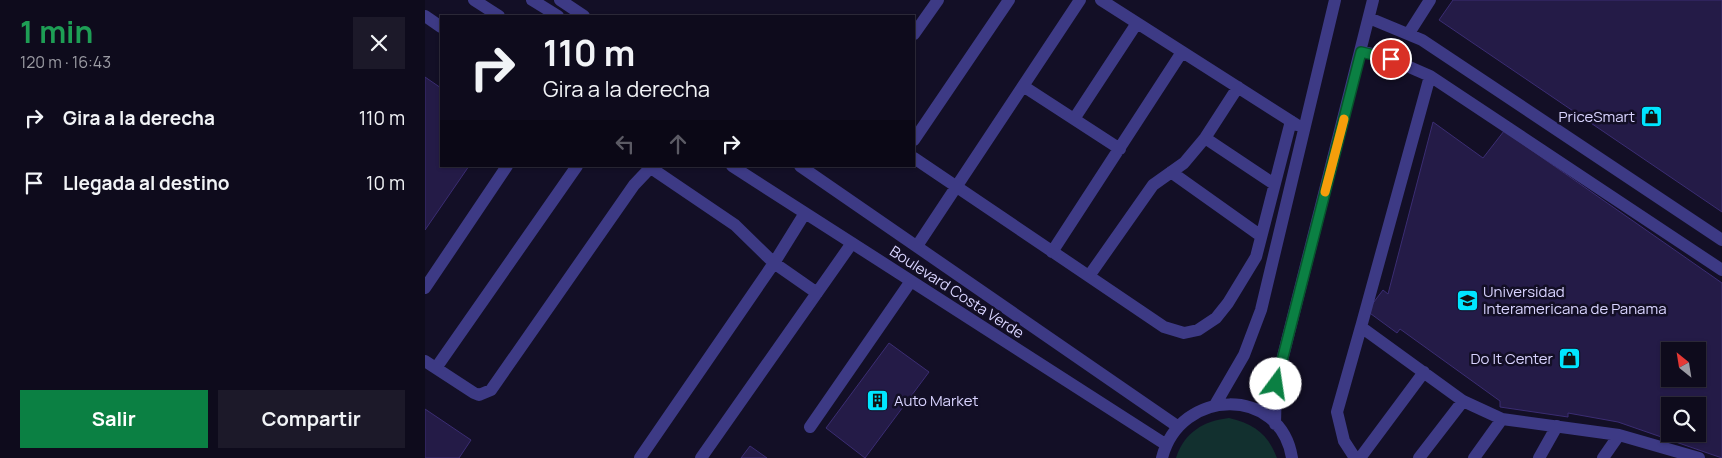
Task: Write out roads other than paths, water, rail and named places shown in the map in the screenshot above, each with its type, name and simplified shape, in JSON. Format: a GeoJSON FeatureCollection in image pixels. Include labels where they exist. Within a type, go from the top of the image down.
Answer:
{"type":"FeatureCollection","features":[{"type":"Feature","properties":{"kind":"street"},"geometry":{"type":"LineString","coordinates":[[474,0],[497,15]]}},
{"type":"Feature","properties":{"kind":"street"},"geometry":{"type":"LineString","coordinates":[[531,0],[556,15]]}},
{"type":"Feature","properties":{"kind":"street"},"geometry":{"type":"LineString","coordinates":[[560,0],[582,15]]}},
{"type":"Feature","properties":{"kind":"street"},"geometry":{"type":"LineString","coordinates":[[915,33],[937,0]]}},
{"type":"Feature","properties":{"kind":"street"},"geometry":{"type":"LineString","coordinates":[[915,139],[1009,0]]}},
{"type":"Feature","properties":{"kind":"street"},"geometry":{"type":"LineString","coordinates":[[917,246],[1080,0]]}},
{"type":"Feature","properties":{"kind":"street"},"geometry":{"type":"LineString","coordinates":[[1101,0],[1305,130]]}},
{"type":"Feature","properties":{"kind":"street"},"geometry":{"type":"LineString","coordinates":[[1215,405],[1244,355],[1261,310],[1335,0]]}},
{"type":"Feature","properties":{"kind":"street"},"geometry":{"type":"LineString","coordinates":[[1275,424],[1276,384],[1373,0]]}},
{"type":"Feature","properties":{"kind":"street"},"geometry":{"type":"LineString","coordinates":[[1409,33],[1430,0]]}},
{"type":"Feature","properties":{"kind":"street"},"geometry":{"type":"LineString","coordinates":[[425,16],[440,26]]}},
{"type":"Feature","properties":{"kind":"street"},"geometry":{"type":"LineString","coordinates":[[1369,18],[1409,33],[1722,240]]}},
{"type":"Feature","properties":{"kind":"street"},"geometry":{"type":"LineString","coordinates":[[1074,119],[1137,23]]}},
{"type":"Feature","properties":{"kind":"street"},"geometry":{"type":"LineString","coordinates":[[1053,252],[1183,52]]}},
{"type":"Feature","properties":{"kind":"street"},"geometry":{"type":"LineString","coordinates":[[1361,52],[1391,59],[1430,76],[1722,270]]}},
{"type":"Feature","properties":{"kind":"street"},"geometry":{"type":"LineString","coordinates":[[1355,458],[1344,440],[1337,412],[1430,76]]}},
{"type":"Feature","properties":{"kind":"street"},"geometry":{"type":"LineString","coordinates":[[1023,86],[1120,148]]}},
{"type":"Feature","properties":{"kind":"street"},"geometry":{"type":"LineString","coordinates":[[1089,276],[1153,185],[1184,163],[1205,138],[1238,87]]}},
{"type":"Feature","properties":{"kind":"street"},"geometry":{"type":"LineString","coordinates":[[915,159],[1164,327],[1184,333],[1198,330],[1216,318],[1228,303],[1256,257],[1291,121]]}},
{"type":"Feature","properties":{"kind":"street"},"geometry":{"type":"LineString","coordinates":[[1205,138],[1274,184]]}},
{"type":"Feature","properties":{"kind":"street"},"geometry":{"type":"LineString","coordinates":[[425,288],[506,167]]}},
{"type":"Feature","properties":{"kind":"street"},"geometry":{"type":"LineString","coordinates":[[436,368],[576,167]]}},
{"type":"Feature","properties":{"kind":"street"},"geometry":{"type":"LineString","coordinates":[[425,361],[474,393],[479,395],[491,390],[633,185],[650,167],[735,225],[774,263],[817,293]]}},
{"type":"Feature","properties":{"kind":"street","name":"Boulevard Costa Verde"},"geometry":{"type":"LineString","coordinates":[[734,167],[1165,444]]}},
{"type":"Feature","properties":{"kind":"street","name":"Boulevard Costa Verde"},"geometry":{"type":"LineString","coordinates":[[803,167],[817,171],[917,246],[1177,426]]}},
{"type":"Feature","properties":{"kind":"street"},"geometry":{"type":"LineString","coordinates":[[1171,172],[1261,236]]}},
{"type":"Feature","properties":{"kind":"street"},"geometry":{"type":"LineString","coordinates":[[640,458],[774,263],[805,213]]}},
{"type":"Feature","properties":{"kind":"street"},"geometry":{"type":"LineString","coordinates":[[701,458],[852,243]]}},
{"type":"Feature","properties":{"kind":"street"},"geometry":{"type":"LineString","coordinates":[[810,427],[911,281]]}},
{"type":"Feature","properties":{"kind":"street"},"geometry":{"type":"LineString","coordinates":[[1361,327],[1463,401],[1502,419],[1619,435],[1662,453],[1699,458]]}},
{"type":"Feature","properties":{"kind":"street"},"geometry":{"type":"LineString","coordinates":[[1360,458],[1424,372]]}},
{"type":"Feature","properties":{"kind":"street"},"geometry":{"type":"LineString","coordinates":[[1419,458],[1463,401]]}},
{"type":"Feature","properties":{"kind":"street"},"geometry":{"type":"LineString","coordinates":[[1162,458],[1165,444],[1177,426],[1194,412],[1215,405],[1237,404],[1257,411],[1275,424],[1285,437],[1293,458]]}},
{"type":"Feature","properties":{"kind":"street"},"geometry":{"type":"LineString","coordinates":[[1474,458],[1502,419]]}},
{"type":"Feature","properties":{"kind":"street"},"geometry":{"type":"LineString","coordinates":[[1539,458],[1557,426]]}},
{"type":"Feature","properties":{"kind":"street"},"geometry":{"type":"LineString","coordinates":[[1603,458],[1619,435]]}},
{"type":"Feature","properties":{"kind":"place","name":"PriceSmart"},"geometry":{"type":"Point","coordinates":[1651,116]}},
{"type":"Feature","properties":{"kind":"place","name":"Universidad Interamericana de Panama"},"geometry":{"type":"Point","coordinates":[1467,300]}},
{"type":"Feature","properties":{"kind":"place","name":"Do It Center"},"geometry":{"type":"Point","coordinates":[1569,358]}},
{"type":"Feature","properties":{"kind":"place","name":"Auto Market"},"geometry":{"type":"Point","coordinates":[878,400]}}]}
